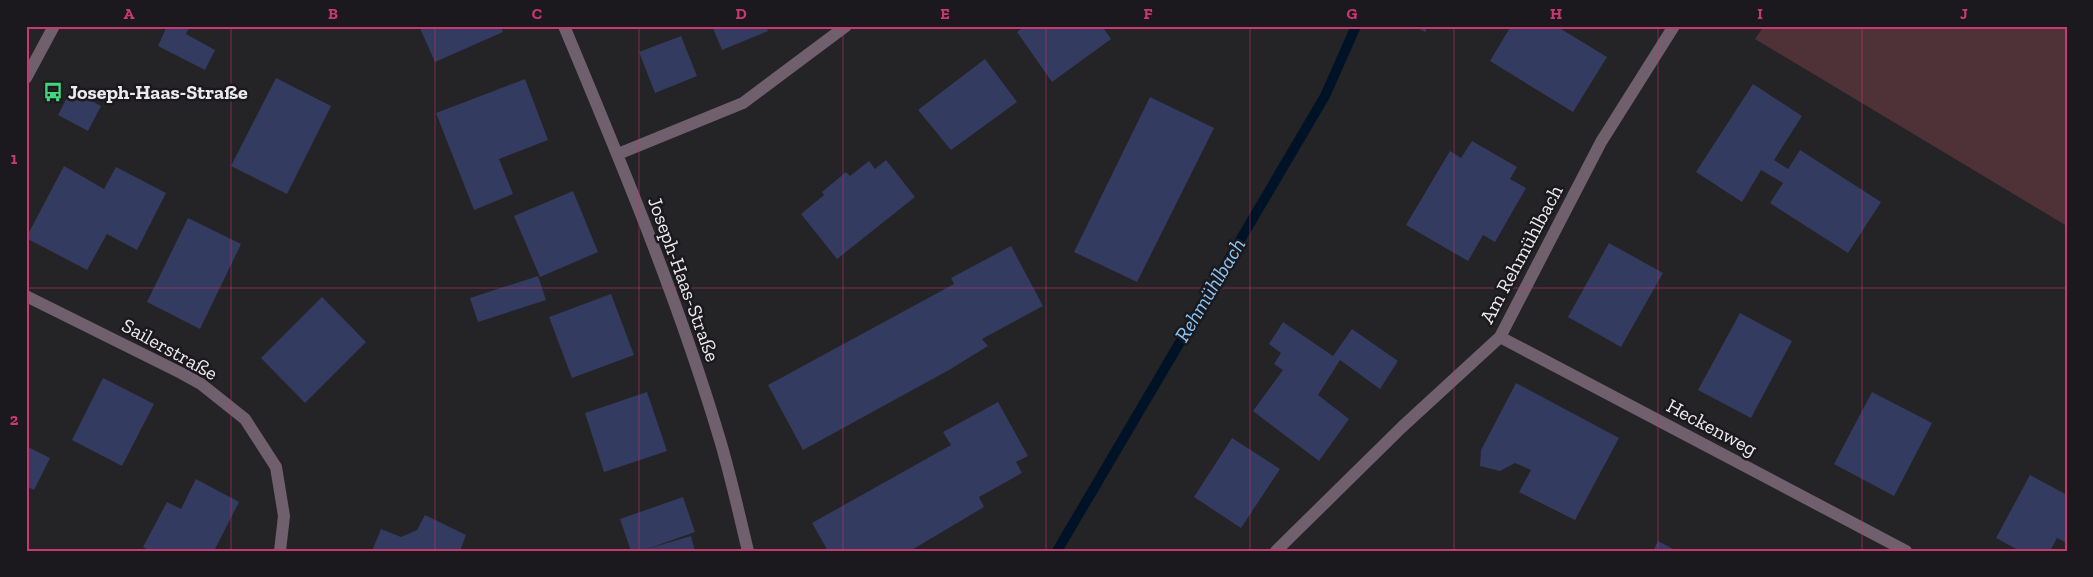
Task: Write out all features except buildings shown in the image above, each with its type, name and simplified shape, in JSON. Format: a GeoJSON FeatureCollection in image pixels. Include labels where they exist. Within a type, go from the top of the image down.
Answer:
{"type":"FeatureCollection","features":[{"type":"Feature","properties":{"kind":"street"},"geometry":{"type":"LineString","coordinates":[[26,78],[54,26]]}},
{"type":"Feature","properties":{"kind":"street","name":"Joseph-Haas-Straße"},"geometry":{"type":"LineString","coordinates":[[564,26],[618,154],[668,284],[718,432],[748,551]]}},
{"type":"Feature","properties":{"kind":"street"},"geometry":{"type":"LineString","coordinates":[[618,154],[743,103],[846,26]]}},
{"type":"Feature","properties":{"kind":"street","name":"Am Rehmühlbach"},"geometry":{"type":"LineString","coordinates":[[1276,551],[1402,427],[1500,337],[1601,142],[1674,26]]}},
{"type":"Feature","properties":{"kind":"street","name":"Sailerstraße"},"geometry":{"type":"LineString","coordinates":[[26,296],[181,372],[201,384],[245,419],[276,467],[284,516],[280,551]]}},
{"type":"Feature","properties":{"kind":"street","name":"Heckenweg"},"geometry":{"type":"LineString","coordinates":[[1500,337],[1906,551]]}},
{"type":"Feature","properties":{"kind":"shaded area"},"geometry":{"type":"Polygon","coordinates":[[[1764,26],[2067,26],[2067,226],[1755,39],[1764,26]]]}},
{"type":"Feature","properties":{"kind":"waterway","name":"Rehmühlbach"},"geometry":{"type":"LineString","coordinates":[[1057,551],[1325,96],[1356,26]]}},
{"type":"Feature","properties":{"kind":"place","name":"Joseph-Haas-Straße"},"geometry":{"type":"Point","coordinates":[53,92]}}]}
